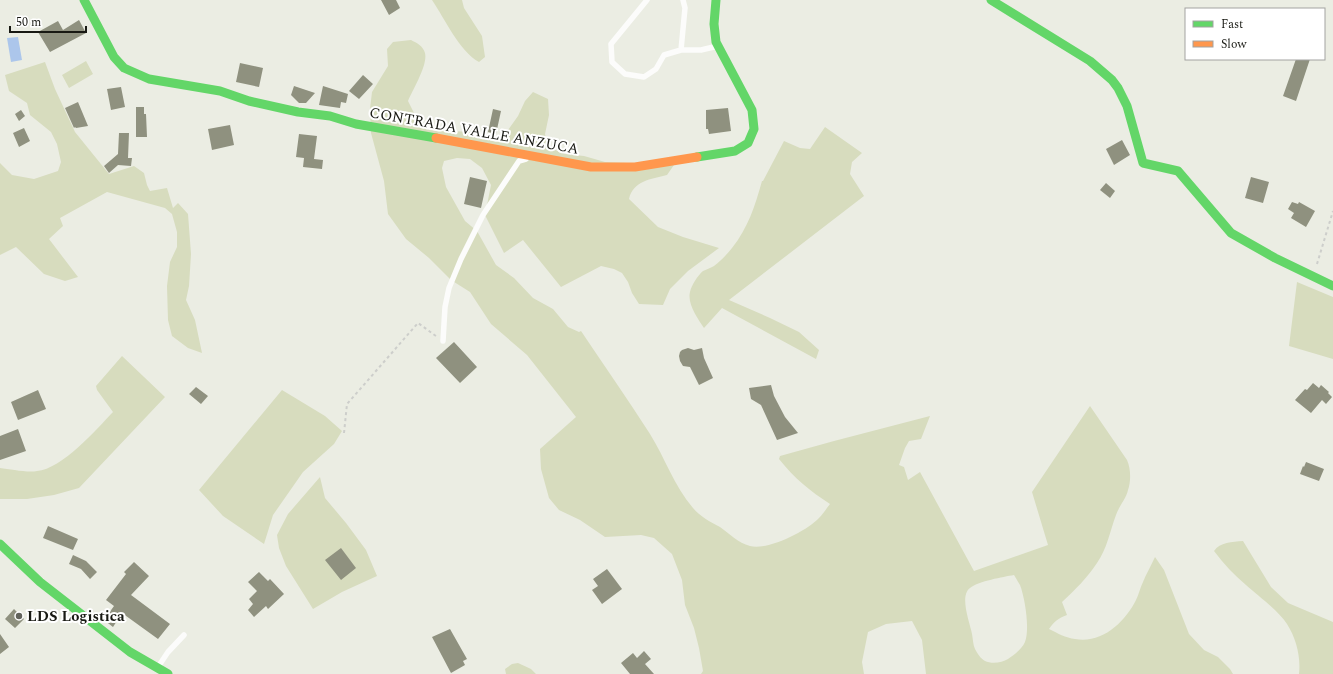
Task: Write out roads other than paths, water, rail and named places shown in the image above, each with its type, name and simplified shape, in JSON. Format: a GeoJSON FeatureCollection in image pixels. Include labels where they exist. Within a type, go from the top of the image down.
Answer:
{"type":"FeatureCollection","features":[{"type":"Feature","properties":{"kind":"street","name":"CONTRADA VALLE ANZUCA"},"geometry":{"type":"LineString","coordinates":[[84,0],[114,57],[124,68],[149,79],[220,92],[249,101],[298,112],[330,116],[356,124],[538,156],[591,167],[635,167],[735,151],[748,143],[754,129],[752,110],[716,42],[714,24],[716,0]]}},
{"type":"Feature","properties":{"kind":"street"},"geometry":{"type":"LineString","coordinates":[[991,0],[1104,71],[1118,87],[1126,104],[1132,120],[1143,163],[1178,171],[1231,233],[1275,258],[1333,286]]}},
{"type":"Feature","properties":{"kind":"street"},"geometry":{"type":"LineString","coordinates":[[0,544],[40,582],[130,652],[168,674]]}},
{"type":"Feature","properties":{"kind":"lane"},"geometry":{"type":"LineString","coordinates":[[647,0],[611,44],[612,62],[625,74],[644,77],[656,69],[664,55],[681,50],[701,50],[718,46]]}},
{"type":"Feature","properties":{"kind":"lane"},"geometry":{"type":"LineString","coordinates":[[681,50],[685,8],[683,0]]}},
{"type":"Feature","properties":{"kind":"lane"},"geometry":{"type":"LineString","coordinates":[[444,341],[445,308],[449,288],[461,259],[480,222],[519,161],[538,156]]}},
{"type":"Feature","properties":{"kind":"lane"},"geometry":{"type":"LineString","coordinates":[[158,667],[168,652],[184,635]]}},
{"type":"Feature","properties":{"kind":"water"},"geometry":{"type":"Polygon","coordinates":[[[18,37],[22,60],[11,62],[7,38],[18,37]]]}},
{"type":"Feature","properties":{"kind":"place","name":"LDS Logistica"},"geometry":{"type":"Point","coordinates":[19,616]}}]}
